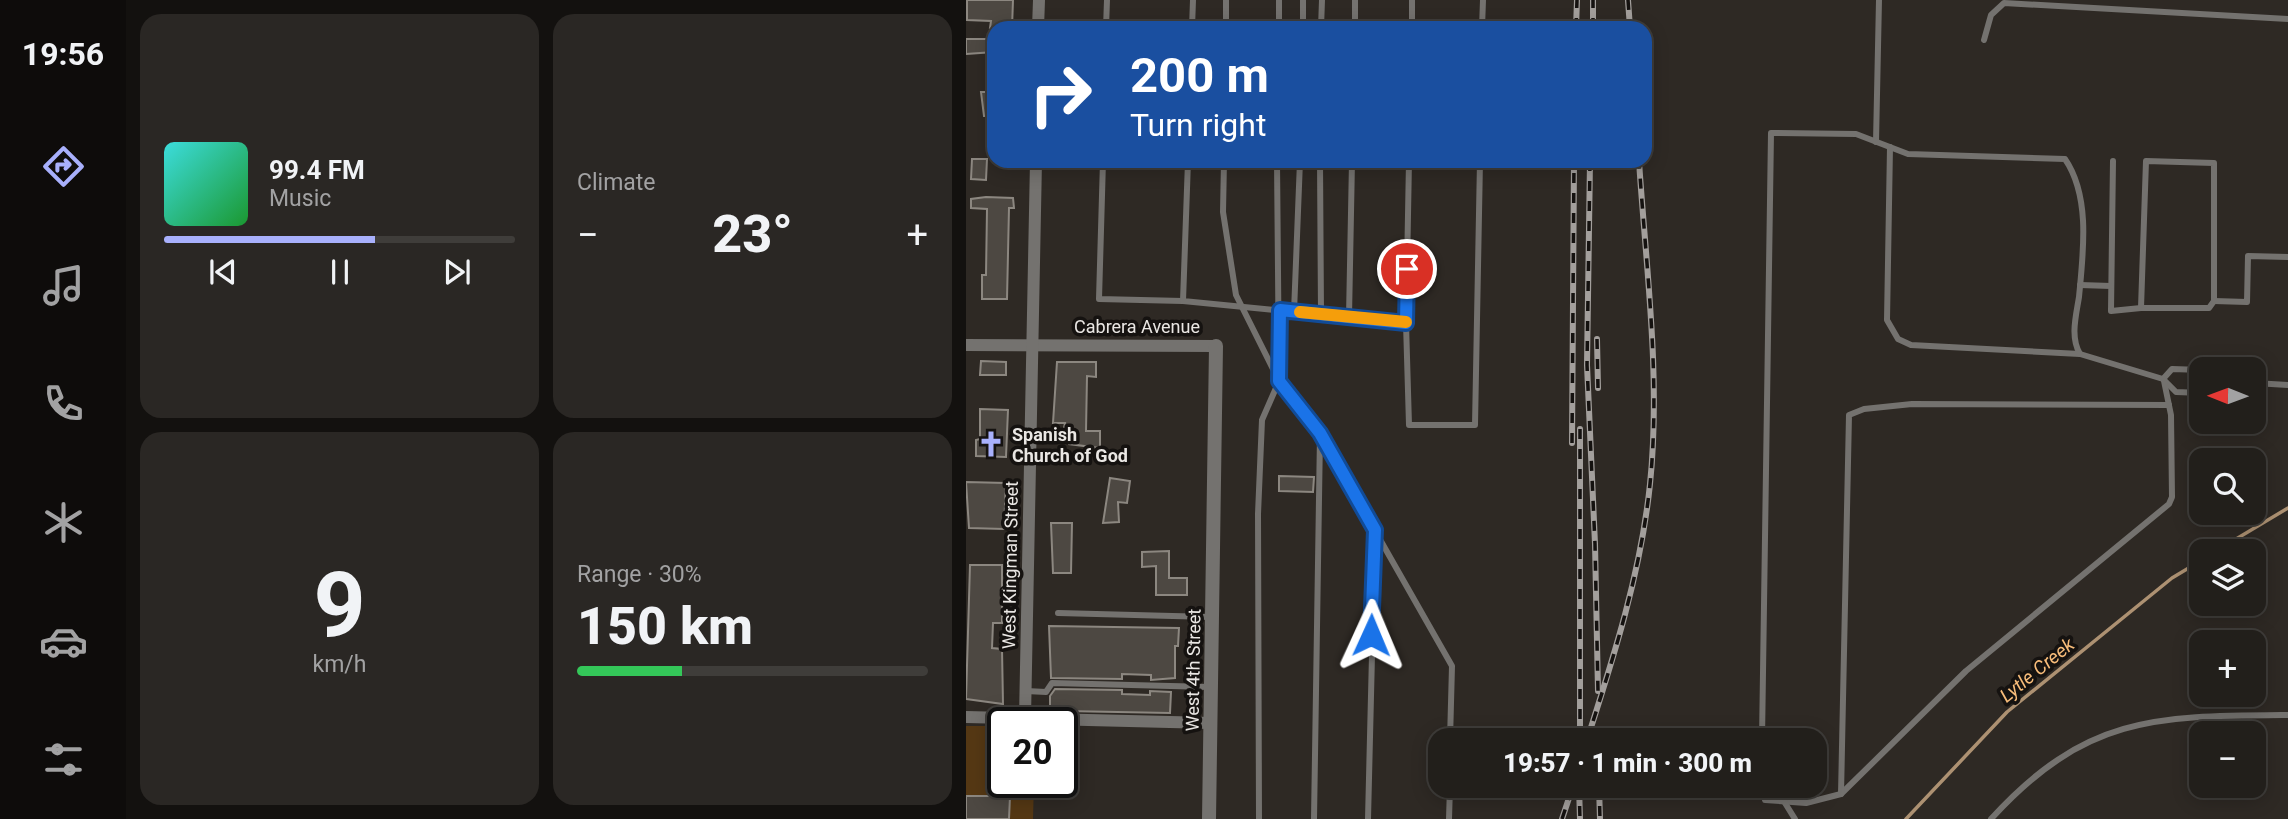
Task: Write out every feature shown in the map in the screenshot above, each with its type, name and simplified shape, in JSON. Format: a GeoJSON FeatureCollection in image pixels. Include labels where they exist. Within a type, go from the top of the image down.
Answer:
{"type":"FeatureCollection","features":[{"type":"Feature","properties":{"kind":"street"},"geometry":{"type":"LineString","coordinates":[[1038,21],[1039,0]]}},
{"type":"Feature","properties":{"kind":"street","name":"West Kingman Street"},"geometry":{"type":"LineString","coordinates":[[1025,707],[1036,168]]}},
{"type":"Feature","properties":{"kind":"street","name":"Cabrera Avenue"},"geometry":{"type":"LineString","coordinates":[[966,345],[1216,345],[1214,522]]}},
{"type":"Feature","properties":{"kind":"street","name":"West 4th Street"},"geometry":{"type":"LineString","coordinates":[[1209,819],[1214,522]]}},
{"type":"Feature","properties":{"kind":"street"},"geometry":{"type":"LineString","coordinates":[[966,717],[987,717]]}},
{"type":"Feature","properties":{"kind":"street"},"geometry":{"type":"LineString","coordinates":[[1078,719],[1211,723]]}},
{"type":"Feature","properties":{"kind":"lane"},"geometry":{"type":"LineString","coordinates":[[1106,21],[1107,0]]}},
{"type":"Feature","properties":{"kind":"lane"},"geometry":{"type":"LineString","coordinates":[[1192,21],[1193,0]]}},
{"type":"Feature","properties":{"kind":"lane"},"geometry":{"type":"LineString","coordinates":[[1226,0],[1226,21]]}},
{"type":"Feature","properties":{"kind":"lane"},"geometry":{"type":"LineString","coordinates":[[1279,0],[1279,21]]}},
{"type":"Feature","properties":{"kind":"lane"},"geometry":{"type":"LineString","coordinates":[[1303,0],[1303,21]]}},
{"type":"Feature","properties":{"kind":"lane"},"geometry":{"type":"LineString","coordinates":[[1321,21],[1322,0]]}},
{"type":"Feature","properties":{"kind":"lane"},"geometry":{"type":"LineString","coordinates":[[1355,0],[1355,21]]}},
{"type":"Feature","properties":{"kind":"lane"},"geometry":{"type":"LineString","coordinates":[[1412,0],[1412,21]]}},
{"type":"Feature","properties":{"kind":"lane"},"geometry":{"type":"LineString","coordinates":[[1482,21],[1483,0]]}},
{"type":"Feature","properties":{"kind":"lane"},"geometry":{"type":"LineString","coordinates":[[1876,142],[1879,0]]}},
{"type":"Feature","properties":{"kind":"lane"},"geometry":{"type":"LineString","coordinates":[[1984,40],[1991,15],[2004,3],[2288,19]]}},
{"type":"Feature","properties":{"kind":"lane"},"geometry":{"type":"LineString","coordinates":[[1762,728],[1771,133],[1856,134],[1908,154],[2065,159],[2076,175],[2080,196],[2080,285],[2074,344],[2080,354]]}},
{"type":"Feature","properties":{"kind":"lane"},"geometry":{"type":"LineString","coordinates":[[1889,147],[1886,320],[1898,339],[1911,345],[1957,349],[2080,354],[2163,379],[2176,392],[2189,392]]}},
{"type":"Feature","properties":{"kind":"lane"},"geometry":{"type":"LineString","coordinates":[[2113,161],[2111,311],[2141,308],[2201,309],[2209,308],[2214,301],[2214,163],[2146,161],[2141,308]]}},
{"type":"Feature","properties":{"kind":"lane"},"geometry":{"type":"LineString","coordinates":[[1103,168],[1100,299],[1183,301],[1406,323]]}},
{"type":"Feature","properties":{"kind":"lane"},"geometry":{"type":"LineString","coordinates":[[1183,301],[1188,168]]}},
{"type":"Feature","properties":{"kind":"lane"},"geometry":{"type":"LineString","coordinates":[[1224,168],[1223,212],[1236,295],[1279,381],[1320,433],[1452,666],[1451,728]]}},
{"type":"Feature","properties":{"kind":"lane"},"geometry":{"type":"LineString","coordinates":[[1259,819],[1258,500],[1262,420],[1279,381],[1277,168]]}},
{"type":"Feature","properties":{"kind":"lane"},"geometry":{"type":"LineString","coordinates":[[1294,312],[1300,168]]}},
{"type":"Feature","properties":{"kind":"lane"},"geometry":{"type":"LineString","coordinates":[[1320,168],[1321,314]]}},
{"type":"Feature","properties":{"kind":"lane"},"geometry":{"type":"LineString","coordinates":[[1349,317],[1352,168]]}},
{"type":"Feature","properties":{"kind":"lane"},"geometry":{"type":"LineString","coordinates":[[1409,168],[1406,323],[1409,425],[1475,425],[1480,168]]}},
{"type":"Feature","properties":{"kind":"lane"},"geometry":{"type":"LineString","coordinates":[[2214,301],[2248,302],[2248,256],[2288,257]]}},
{"type":"Feature","properties":{"kind":"lane"},"geometry":{"type":"LineString","coordinates":[[2080,285],[2111,286]]}},
{"type":"Feature","properties":{"kind":"lane"},"geometry":{"type":"LineString","coordinates":[[2163,379],[2172,369],[2189,370]]}},
{"type":"Feature","properties":{"kind":"lane"},"geometry":{"type":"LineString","coordinates":[[1765,798],[1785,803],[1806,803],[1841,794],[1966,671],[2169,503],[2172,497],[2169,405],[2163,379]]}},
{"type":"Feature","properties":{"kind":"lane"},"geometry":{"type":"LineString","coordinates":[[2266,383],[2288,384]]}},
{"type":"Feature","properties":{"kind":"lane"},"geometry":{"type":"LineString","coordinates":[[1841,794],[1849,415],[1864,409],[1912,404],[2169,405]]}},
{"type":"Feature","properties":{"kind":"lane"},"geometry":{"type":"LineString","coordinates":[[1314,819],[1320,433]]}},
{"type":"Feature","properties":{"kind":"lane"},"geometry":{"type":"LineString","coordinates":[[1367,819],[1375,530]]}},
{"type":"Feature","properties":{"kind":"lane"},"geometry":{"type":"LineString","coordinates":[[1058,613],[1213,617]]}},
{"type":"Feature","properties":{"kind":"lane"},"geometry":{"type":"LineString","coordinates":[[1025,691],[1046,692],[1052,683],[1212,687]]}},
{"type":"Feature","properties":{"kind":"lane"},"geometry":{"type":"LineString","coordinates":[[1991,819],[2011,797],[2056,759],[2095,738],[2170,718],[2288,715]]}},
{"type":"Feature","properties":{"kind":"lane"},"geometry":{"type":"LineString","coordinates":[[1449,819],[1450,798]]}},
{"type":"Feature","properties":{"kind":"lane"},"geometry":{"type":"LineString","coordinates":[[1785,803],[1795,819]]}},
{"type":"Feature","properties":{"kind":"shaded area"},"geometry":{"type":"Polygon","coordinates":[[[966,726],[987,726],[987,798],[1034,798],[1033,819],[966,819],[966,726]]]}},
{"type":"Feature","properties":{"kind":"building"},"geometry":{"type":"Polygon","coordinates":[[[967,0],[1013,0],[1012,21],[967,20],[967,0]]]}},
{"type":"Feature","properties":{"kind":"building"},"geometry":{"type":"Polygon","coordinates":[[[966,39],[987,39],[987,52],[966,54],[966,39]]]}},
{"type":"Feature","properties":{"kind":"building"},"geometry":{"type":"Polygon","coordinates":[[[981,92],[987,92],[987,116],[984,116],[981,92]]]}},
{"type":"Feature","properties":{"kind":"building"},"geometry":{"type":"Polygon","coordinates":[[[972,159],[987,159],[986,180],[971,179],[972,159]]]}},
{"type":"Feature","properties":{"kind":"building"},"geometry":{"type":"Polygon","coordinates":[[[1013,198],[1014,208],[1009,208],[1007,299],[982,299],[982,275],[986,275],[987,209],[971,208],[971,199],[1013,198]]]}},
{"type":"Feature","properties":{"kind":"building"},"geometry":{"type":"Polygon","coordinates":[[[981,361],[1006,362],[1006,375],[980,375],[981,361]]]}},
{"type":"Feature","properties":{"kind":"building"},"geometry":{"type":"Polygon","coordinates":[[[1057,362],[1096,362],[1096,377],[1087,376],[1086,431],[1100,431],[1100,448],[1069,444],[1069,428],[1064,428],[1065,423],[1053,423],[1057,362]]]}},
{"type":"Feature","properties":{"kind":"building"},"geometry":{"type":"Polygon","coordinates":[[[980,409],[1008,410],[1006,457],[976,456],[976,440],[980,439],[980,409]]]}},
{"type":"Feature","properties":{"kind":"building"},"geometry":{"type":"Polygon","coordinates":[[[1279,476],[1314,477],[1313,492],[1279,491],[1279,476]]]}},
{"type":"Feature","properties":{"kind":"building"},"geometry":{"type":"Polygon","coordinates":[[[1110,478],[1130,481],[1127,503],[1118,502],[1119,522],[1103,523],[1110,478]]]}},
{"type":"Feature","properties":{"kind":"building"},"geometry":{"type":"Polygon","coordinates":[[[966,482],[1006,483],[1004,529],[969,528],[966,482]]]}},
{"type":"Feature","properties":{"kind":"building"},"geometry":{"type":"Polygon","coordinates":[[[1051,523],[1072,523],[1071,573],[1053,573],[1051,523]]]}},
{"type":"Feature","properties":{"kind":"building"},"geometry":{"type":"Polygon","coordinates":[[[1169,551],[1169,578],[1187,578],[1187,595],[1156,595],[1156,566],[1142,567],[1142,552],[1169,551]]]}},
{"type":"Feature","properties":{"kind":"building"},"geometry":{"type":"Polygon","coordinates":[[[970,565],[1002,565],[1002,623],[993,623],[992,648],[1002,649],[1003,704],[966,699],[970,565]]]}},
{"type":"Feature","properties":{"kind":"building"},"geometry":{"type":"Polygon","coordinates":[[[1049,626],[1179,628],[1178,646],[1175,646],[1175,678],[1151,680],[1151,675],[1122,674],[1122,679],[1051,678],[1049,626]]]}},
{"type":"Feature","properties":{"kind":"building"},"geometry":{"type":"Polygon","coordinates":[[[1055,689],[1122,690],[1122,694],[1150,695],[1150,691],[1171,692],[1170,713],[1078,711],[1078,707],[1050,706],[1050,696],[1055,689]]]}},
{"type":"Feature","properties":{"kind":"building"},"geometry":{"type":"Polygon","coordinates":[[[966,796],[1010,798],[1009,819],[966,819],[966,796]]]}},
{"type":"Feature","properties":{"kind":"waterway","name":"Lytle Creek"},"geometry":{"type":"LineString","coordinates":[[2236,539],[2288,508]]}},
{"type":"Feature","properties":{"kind":"waterway","name":"Lytle Creek"},"geometry":{"type":"LineString","coordinates":[[1906,819],[2007,712],[2172,578],[2189,568]]}},
{"type":"Feature","properties":{"kind":"railway"},"geometry":{"type":"LineString","coordinates":[[1576,21],[1577,0]]}},
{"type":"Feature","properties":{"kind":"railway"},"geometry":{"type":"LineString","coordinates":[[1593,0],[1593,21]]}},
{"type":"Feature","properties":{"kind":"railway"},"geometry":{"type":"LineString","coordinates":[[1628,0],[1630,21]]}},
{"type":"Feature","properties":{"kind":"railway"},"geometry":{"type":"LineString","coordinates":[[1572,443],[1574,168]]}},
{"type":"Feature","properties":{"kind":"railway"},"geometry":{"type":"LineString","coordinates":[[1590,168],[1587,365],[1598,691]]}},
{"type":"Feature","properties":{"kind":"railway"},"geometry":{"type":"LineString","coordinates":[[1591,728],[1633,582],[1650,484],[1653,363],[1640,168]]}},
{"type":"Feature","properties":{"kind":"railway"},"geometry":{"type":"LineString","coordinates":[[1597,339],[1598,388]]}},
{"type":"Feature","properties":{"kind":"railway"},"geometry":{"type":"LineString","coordinates":[[1580,429],[1580,728]]}},
{"type":"Feature","properties":{"kind":"railway"},"geometry":{"type":"LineString","coordinates":[[1562,819],[1569,798]]}},
{"type":"Feature","properties":{"kind":"railway"},"geometry":{"type":"LineString","coordinates":[[1579,798],[1580,819]]}},
{"type":"Feature","properties":{"kind":"railway"},"geometry":{"type":"LineString","coordinates":[[1599,798],[1600,819]]}},
{"type":"Feature","properties":{"kind":"slow traffic"},"geometry":{"type":"LineString","coordinates":[[1300,312],[1406,322]]}},
{"type":"Feature","properties":{"kind":"place","name":"Spanish Church of God"},"geometry":{"type":"Point","coordinates":[991,444]}},
{"type":"Feature","properties":{"kind":"route"},"geometry":{"type":"LineString","coordinates":[[1371,635],[1375,530],[1320,433],[1279,381],[1280,310],[1406,323],[1407,269]]}}]}
